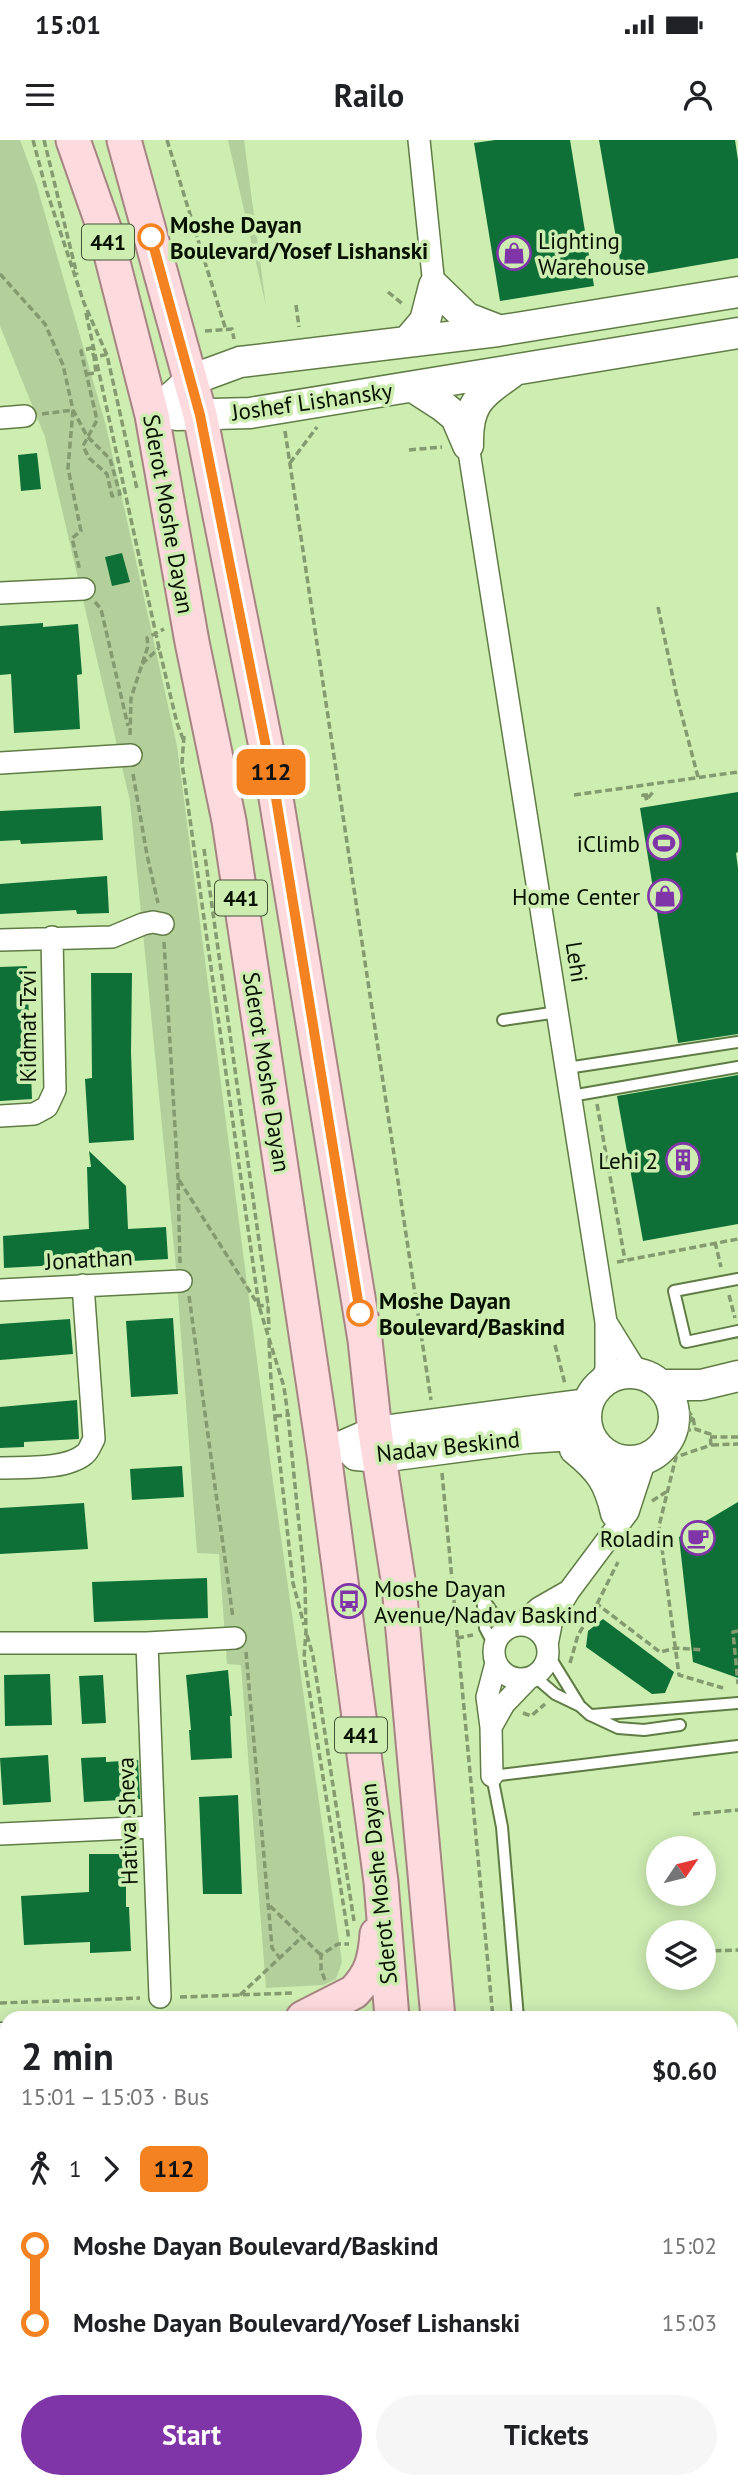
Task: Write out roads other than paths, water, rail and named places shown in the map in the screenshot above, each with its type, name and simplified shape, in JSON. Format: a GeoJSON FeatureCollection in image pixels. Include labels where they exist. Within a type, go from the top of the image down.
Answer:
{"type":"FeatureCollection","features":[{"type":"Feature","properties":{"kind":"main road","name":"Sderot Moshe Dayan"},"geometry":{"type":"LineString","coordinates":[[73,140],[105,231],[152,415],[192,642],[229,821],[324,1454],[381,1882],[391,2011]]}},
{"type":"Feature","properties":{"kind":"main road","name":"Sderot Moshe Dayan"},"geometry":{"type":"LineString","coordinates":[[124,140],[200,415],[275,792],[365,1340],[399,1586],[437,2011]]}},
{"type":"Feature","properties":{"kind":"main road"},"geometry":{"type":"LineString","coordinates":[[408,341],[425,321],[434,286],[467,318],[498,331]]}},
{"type":"Feature","properties":{"kind":"main road","name":"Joshef Lishansky"},"geometry":{"type":"LineString","coordinates":[[152,415],[191,380],[240,362],[498,331],[738,292]]}},
{"type":"Feature","properties":{"kind":"main road","name":"Joshef Lishansky"},"geometry":{"type":"LineString","coordinates":[[152,415],[250,413],[738,333]]}},
{"type":"Feature","properties":{"kind":"main road"},"geometry":{"type":"LineString","coordinates":[[468,445],[468,421],[475,404],[488,389],[514,371]]}},
{"type":"Feature","properties":{"kind":"main road"},"geometry":{"type":"LineString","coordinates":[[413,387],[456,417],[468,445]]}},
{"type":"Feature","properties":{"kind":"main road"},"geometry":{"type":"LineString","coordinates":[[738,1377],[701,1385],[651,1380],[634,1373],[618,1374],[584,1392],[585,1417],[594,1444],[604,1454],[634,1465],[657,1452],[684,1427],[687,1411],[738,1395]]}},
{"type":"Feature","properties":{"kind":"main road"},"geometry":{"type":"LineString","coordinates":[[651,1380],[670,1398],[674,1412],[684,1427]]}},
{"type":"Feature","properties":{"kind":"main road","name":"Nadav Beskind"},"geometry":{"type":"LineString","coordinates":[[324,1454],[378,1445],[584,1392]]}},
{"type":"Feature","properties":{"kind":"main road","name":"Nadav Beskind"},"geometry":{"type":"LineString","coordinates":[[378,1445],[440,1450],[535,1437],[589,1434]]}},
{"type":"Feature","properties":{"kind":"main road"},"geometry":{"type":"LineString","coordinates":[[535,1437],[569,1444],[593,1463],[606,1479],[616,1513]]}},
{"type":"Feature","properties":{"kind":"main road"},"geometry":{"type":"LineString","coordinates":[[317,2011],[354,1992],[375,1961],[381,1882]]}},
{"type":"Feature","properties":{"kind":"street"},"geometry":{"type":"LineString","coordinates":[[419,140],[434,286]]}},
{"type":"Feature","properties":{"kind":"street"},"geometry":{"type":"LineString","coordinates":[[0,418],[25,416]]}},
{"type":"Feature","properties":{"kind":"street","name":"Lehi"},"geometry":{"type":"LineString","coordinates":[[468,445],[606,1322],[606,1369],[584,1392]]}},
{"type":"Feature","properties":{"kind":"street"},"geometry":{"type":"LineString","coordinates":[[0,593],[84,589]]}},
{"type":"Feature","properties":{"kind":"street"},"geometry":{"type":"LineString","coordinates":[[0,763],[131,755]]}},
{"type":"Feature","properties":{"kind":"street"},"geometry":{"type":"LineString","coordinates":[[0,940],[112,936],[158,923]]}},
{"type":"Feature","properties":{"kind":"street","name":"Kidmat Tzvi"},"geometry":{"type":"LineString","coordinates":[[0,1116],[34,1114],[47,1107],[55,1090],[52,937]]}},
{"type":"Feature","properties":{"kind":"street","name":"Jonathan"},"geometry":{"type":"LineString","coordinates":[[0,1290],[178,1281]]}},
{"type":"Feature","properties":{"kind":"street"},"geometry":{"type":"LineString","coordinates":[[0,1468],[52,1466],[69,1462],[86,1454],[93,1439],[83,1285]]}},
{"type":"Feature","properties":{"kind":"street","name":"Lehi"},"geometry":{"type":"LineString","coordinates":[[606,1322],[632,1364],[651,1380]]}},
{"type":"Feature","properties":{"kind":"street"},"geometry":{"type":"LineString","coordinates":[[599,1551],[625,1486],[624,1474],[634,1465]]}},
{"type":"Feature","properties":{"kind":"street"},"geometry":{"type":"LineString","coordinates":[[491,1727],[503,1704],[545,1662],[552,1619],[569,1591],[628,1512],[634,1465]]}},
{"type":"Feature","properties":{"kind":"street"},"geometry":{"type":"LineString","coordinates":[[492,1776],[487,1697],[498,1637],[569,1591]]}},
{"type":"Feature","properties":{"kind":"street"},"geometry":{"type":"LineString","coordinates":[[516,1625],[537,1630],[547,1649]]}},
{"type":"Feature","properties":{"kind":"street"},"geometry":{"type":"LineString","coordinates":[[0,1643],[147,1643],[229,1639]]}},
{"type":"Feature","properties":{"kind":"street","name":"Hativa Sheva"},"geometry":{"type":"LineString","coordinates":[[147,1643],[160,1997]]}},
{"type":"Feature","properties":{"kind":"street"},"geometry":{"type":"LineString","coordinates":[[495,1654],[508,1676],[531,1678]]}},
{"type":"Feature","properties":{"kind":"street"},"geometry":{"type":"LineString","coordinates":[[0,1835],[154,1826]]}},
{"type":"Feature","properties":{"kind":"lane"},"geometry":{"type":"LineString","coordinates":[[503,1020],[558,1012]]}},
{"type":"Feature","properties":{"kind":"lane"},"geometry":{"type":"LineString","coordinates":[[567,1068],[738,1042]]}},
{"type":"Feature","properties":{"kind":"lane"},"geometry":{"type":"LineString","coordinates":[[571,1096],[738,1068]]}},
{"type":"Feature","properties":{"kind":"lane"},"geometry":{"type":"LineString","coordinates":[[738,1279],[674,1291],[686,1342],[738,1331]]}},
{"type":"Feature","properties":{"kind":"lane"},"geometry":{"type":"LineString","coordinates":[[495,1654],[485,1628],[482,1597],[495,1616],[516,1625]]}},
{"type":"Feature","properties":{"kind":"lane"},"geometry":{"type":"LineString","coordinates":[[547,1649],[580,1706]]}},
{"type":"Feature","properties":{"kind":"lane"},"geometry":{"type":"LineString","coordinates":[[531,1678],[580,1706],[590,1715],[618,1728],[644,1730],[680,1725]]}},
{"type":"Feature","properties":{"kind":"lane"},"geometry":{"type":"LineString","coordinates":[[590,1715],[738,1703]]}},
{"type":"Feature","properties":{"kind":"lane"},"geometry":{"type":"LineString","coordinates":[[517,2011],[502,1827],[492,1776],[738,1748]]}},
{"type":"Feature","properties":{"kind":"place","name":"Moshe Dayan Boulevard/Yosef Lishanski"},"geometry":{"type":"Point","coordinates":[151,237]}},
{"type":"Feature","properties":{"kind":"place","name":"Lighting Warehouse"},"geometry":{"type":"Point","coordinates":[514,253]}},
{"type":"Feature","properties":{"kind":"place","name":"iClimb"},"geometry":{"type":"Point","coordinates":[664,843]}},
{"type":"Feature","properties":{"kind":"place","name":"Home Center"},"geometry":{"type":"Point","coordinates":[665,896]}},
{"type":"Feature","properties":{"kind":"place","name":"Lehi 2"},"geometry":{"type":"Point","coordinates":[683,1160]}},
{"type":"Feature","properties":{"kind":"place","name":"Moshe Dayan Boulevard/Baskind"},"geometry":{"type":"Point","coordinates":[360,1313]}},
{"type":"Feature","properties":{"kind":"place","name":"Roladin"},"geometry":{"type":"Point","coordinates":[698,1538]}},
{"type":"Feature","properties":{"kind":"place","name":"Moshe Dayan Avenue/Nadav Baskind"},"geometry":{"type":"Point","coordinates":[349,1601]}}]}
